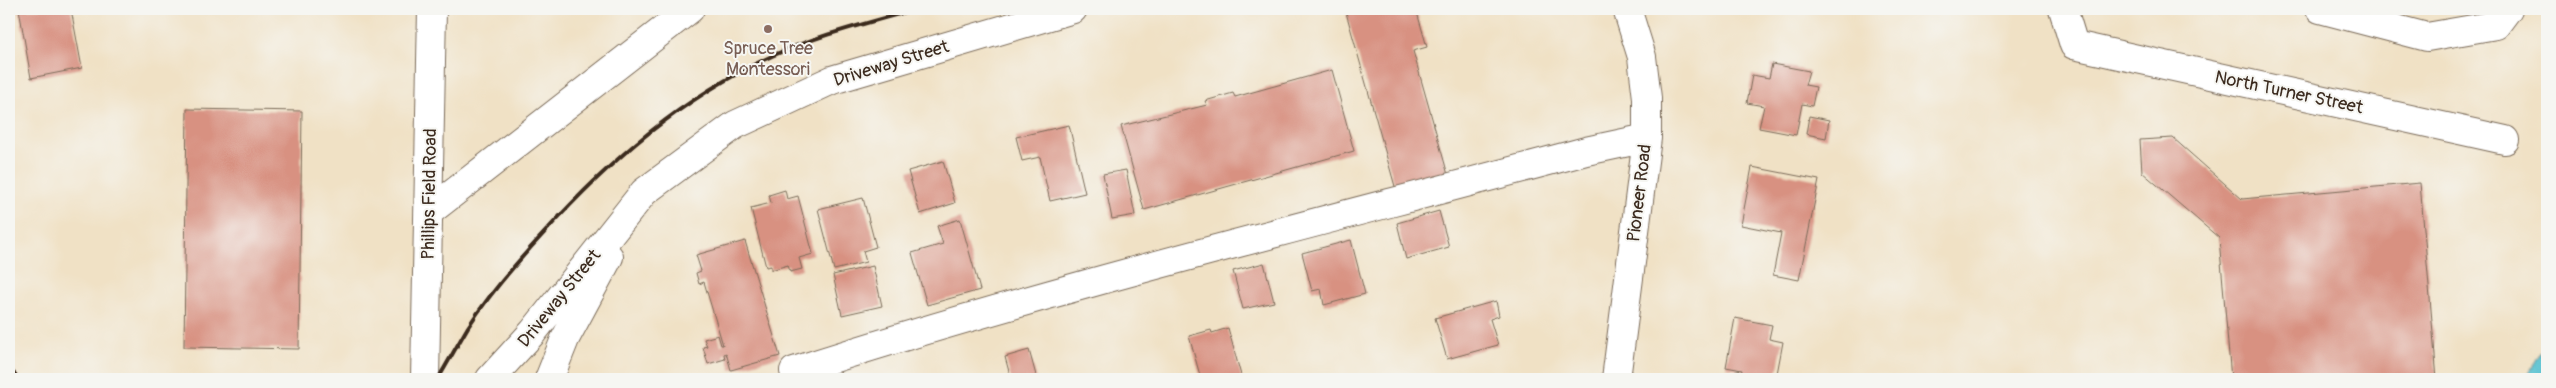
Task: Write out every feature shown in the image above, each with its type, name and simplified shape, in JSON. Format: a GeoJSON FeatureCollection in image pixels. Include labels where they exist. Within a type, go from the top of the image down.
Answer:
{"type":"FeatureCollection","features":[{"type":"Feature","properties":{"kind":"street","name":"Phillips Field Road"},"geometry":{"type":"LineString","coordinates":[[425,379],[432,9]]}},
{"type":"Feature","properties":{"kind":"street"},"geometry":{"type":"LineString","coordinates":[[428,212],[690,9]]}},
{"type":"Feature","properties":{"kind":"street","name":"Driveway Street"},"geometry":{"type":"LineString","coordinates":[[490,379],[533,332],[644,192],[735,125],[832,80],[1073,9]]}},
{"type":"Feature","properties":{"kind":"street","name":"Pioneer Road"},"geometry":{"type":"LineString","coordinates":[[1614,379],[1647,138],[1648,98],[1642,57],[1627,9]]}},
{"type":"Feature","properties":{"kind":"street","name":"North Turner Street"},"geometry":{"type":"LineString","coordinates":[[2063,9],[2074,45],[2504,140]]}},
{"type":"Feature","properties":{"kind":"street"},"geometry":{"type":"LineString","coordinates":[[2320,9],[2427,37],[2496,25],[2508,9]]}},
{"type":"Feature","properties":{"kind":"street"},"geometry":{"type":"LineString","coordinates":[[794,371],[859,350],[1218,249],[1586,151],[1647,138]]}},
{"type":"Feature","properties":{"kind":"street","name":"Driveway Street"},"geometry":{"type":"LineString","coordinates":[[549,379],[565,339],[644,192]]}},
{"type":"Feature","properties":{"kind":"water"},"geometry":{"type":"Polygon","coordinates":[[[2547,340],[2547,379],[2525,379],[2547,340]]]}},
{"type":"Feature","properties":{"kind":"building"},"geometry":{"type":"Polygon","coordinates":[[[19,9],[71,9],[82,68],[31,78],[19,9]]]}},
{"type":"Feature","properties":{"kind":"building"},"geometry":{"type":"Polygon","coordinates":[[[1345,9],[1416,9],[1427,47],[1413,51],[1448,175],[1396,190],[1345,9]]]}},
{"type":"Feature","properties":{"kind":"building"},"geometry":{"type":"Polygon","coordinates":[[[1772,64],[1809,71],[1805,85],[1816,87],[1812,106],[1802,104],[1796,135],[1759,128],[1764,106],[1747,103],[1752,75],[1769,78],[1772,64]]]}},
{"type":"Feature","properties":{"kind":"building"},"geometry":{"type":"Polygon","coordinates":[[[1332,70],[1354,151],[1144,210],[1121,126],[1207,105],[1205,101],[1233,93],[1235,97],[1332,70]]]}},
{"type":"Feature","properties":{"kind":"building"},"geometry":{"type":"Polygon","coordinates":[[[187,109],[302,111],[299,349],[184,347],[187,109]]]}},
{"type":"Feature","properties":{"kind":"building"},"geometry":{"type":"Polygon","coordinates":[[[1809,116],[1829,120],[1826,138],[1806,134],[1809,116]]]}},
{"type":"Feature","properties":{"kind":"building"},"geometry":{"type":"Polygon","coordinates":[[[1069,125],[1085,193],[1050,201],[1040,157],[1022,161],[1016,137],[1069,125]]]}},
{"type":"Feature","properties":{"kind":"building"},"geometry":{"type":"Polygon","coordinates":[[[2173,138],[2242,199],[2420,183],[2437,379],[2231,379],[2219,238],[2142,172],[2140,140],[2173,138]]]}},
{"type":"Feature","properties":{"kind":"building"},"geometry":{"type":"Polygon","coordinates":[[[943,161],[955,203],[920,214],[908,171],[943,161]]]}},
{"type":"Feature","properties":{"kind":"building"},"geometry":{"type":"Polygon","coordinates":[[[1752,167],[1819,180],[1799,280],[1773,275],[1781,233],[1741,225],[1752,167]]]}},
{"type":"Feature","properties":{"kind":"building"},"geometry":{"type":"Polygon","coordinates":[[[1126,170],[1135,215],[1112,219],[1103,174],[1126,170]]]}},
{"type":"Feature","properties":{"kind":"building"},"geometry":{"type":"Polygon","coordinates":[[[785,190],[787,199],[798,196],[813,254],[799,258],[802,269],[790,272],[788,265],[771,270],[771,266],[766,267],[751,208],[771,203],[769,195],[785,190]]]}},
{"type":"Feature","properties":{"kind":"building"},"geometry":{"type":"Polygon","coordinates":[[[863,198],[876,247],[863,251],[866,262],[834,270],[818,209],[863,198]]]}},
{"type":"Feature","properties":{"kind":"building"},"geometry":{"type":"Polygon","coordinates":[[[1439,211],[1449,247],[1406,259],[1397,223],[1439,211]]]}},
{"type":"Feature","properties":{"kind":"building"},"geometry":{"type":"Polygon","coordinates":[[[960,219],[980,290],[927,305],[912,253],[943,244],[937,226],[960,219]]]}},
{"type":"Feature","properties":{"kind":"building"},"geometry":{"type":"Polygon","coordinates":[[[1351,240],[1365,294],[1324,305],[1321,289],[1312,291],[1302,253],[1351,240]]]}},
{"type":"Feature","properties":{"kind":"building"},"geometry":{"type":"Polygon","coordinates":[[[745,241],[780,356],[731,370],[726,353],[724,354],[725,359],[708,364],[703,347],[707,346],[704,339],[718,335],[721,345],[723,345],[704,282],[699,284],[696,273],[701,271],[696,255],[745,241]]]}},
{"type":"Feature","properties":{"kind":"building"},"geometry":{"type":"Polygon","coordinates":[[[1264,263],[1274,302],[1243,309],[1233,271],[1264,263]]]}},
{"type":"Feature","properties":{"kind":"building"},"geometry":{"type":"Polygon","coordinates":[[[873,266],[882,306],[842,315],[833,275],[873,266]]]}},
{"type":"Feature","properties":{"kind":"building"},"geometry":{"type":"Polygon","coordinates":[[[1496,301],[1499,316],[1490,319],[1498,345],[1447,359],[1435,318],[1496,301]]]}},
{"type":"Feature","properties":{"kind":"building"},"geometry":{"type":"Polygon","coordinates":[[[1735,318],[1772,325],[1769,339],[1783,342],[1776,379],[1740,379],[1742,370],[1726,367],[1735,318]]]}},
{"type":"Feature","properties":{"kind":"building"},"geometry":{"type":"Polygon","coordinates":[[[1228,328],[1242,379],[1201,379],[1189,336],[1211,330],[1212,333],[1228,328]]]}},
{"type":"Feature","properties":{"kind":"building"},"geometry":{"type":"Polygon","coordinates":[[[1029,350],[1037,379],[1011,379],[1005,357],[1029,350]]]}},
{"type":"Feature","properties":{"kind":"railway"},"geometry":{"type":"LineString","coordinates":[[438,379],[476,314],[514,267],[569,206],[649,132],[708,91],[739,72],[772,56],[861,24],[916,9]]}},
{"type":"Feature","properties":{"kind":"railway"},"geometry":{"type":"LineString","coordinates":[[9,368],[19,379]]}},
{"type":"Feature","properties":{"kind":"place","name":"Spruce Tree Montessori"},"geometry":{"type":"Point","coordinates":[768,29]}}]}
